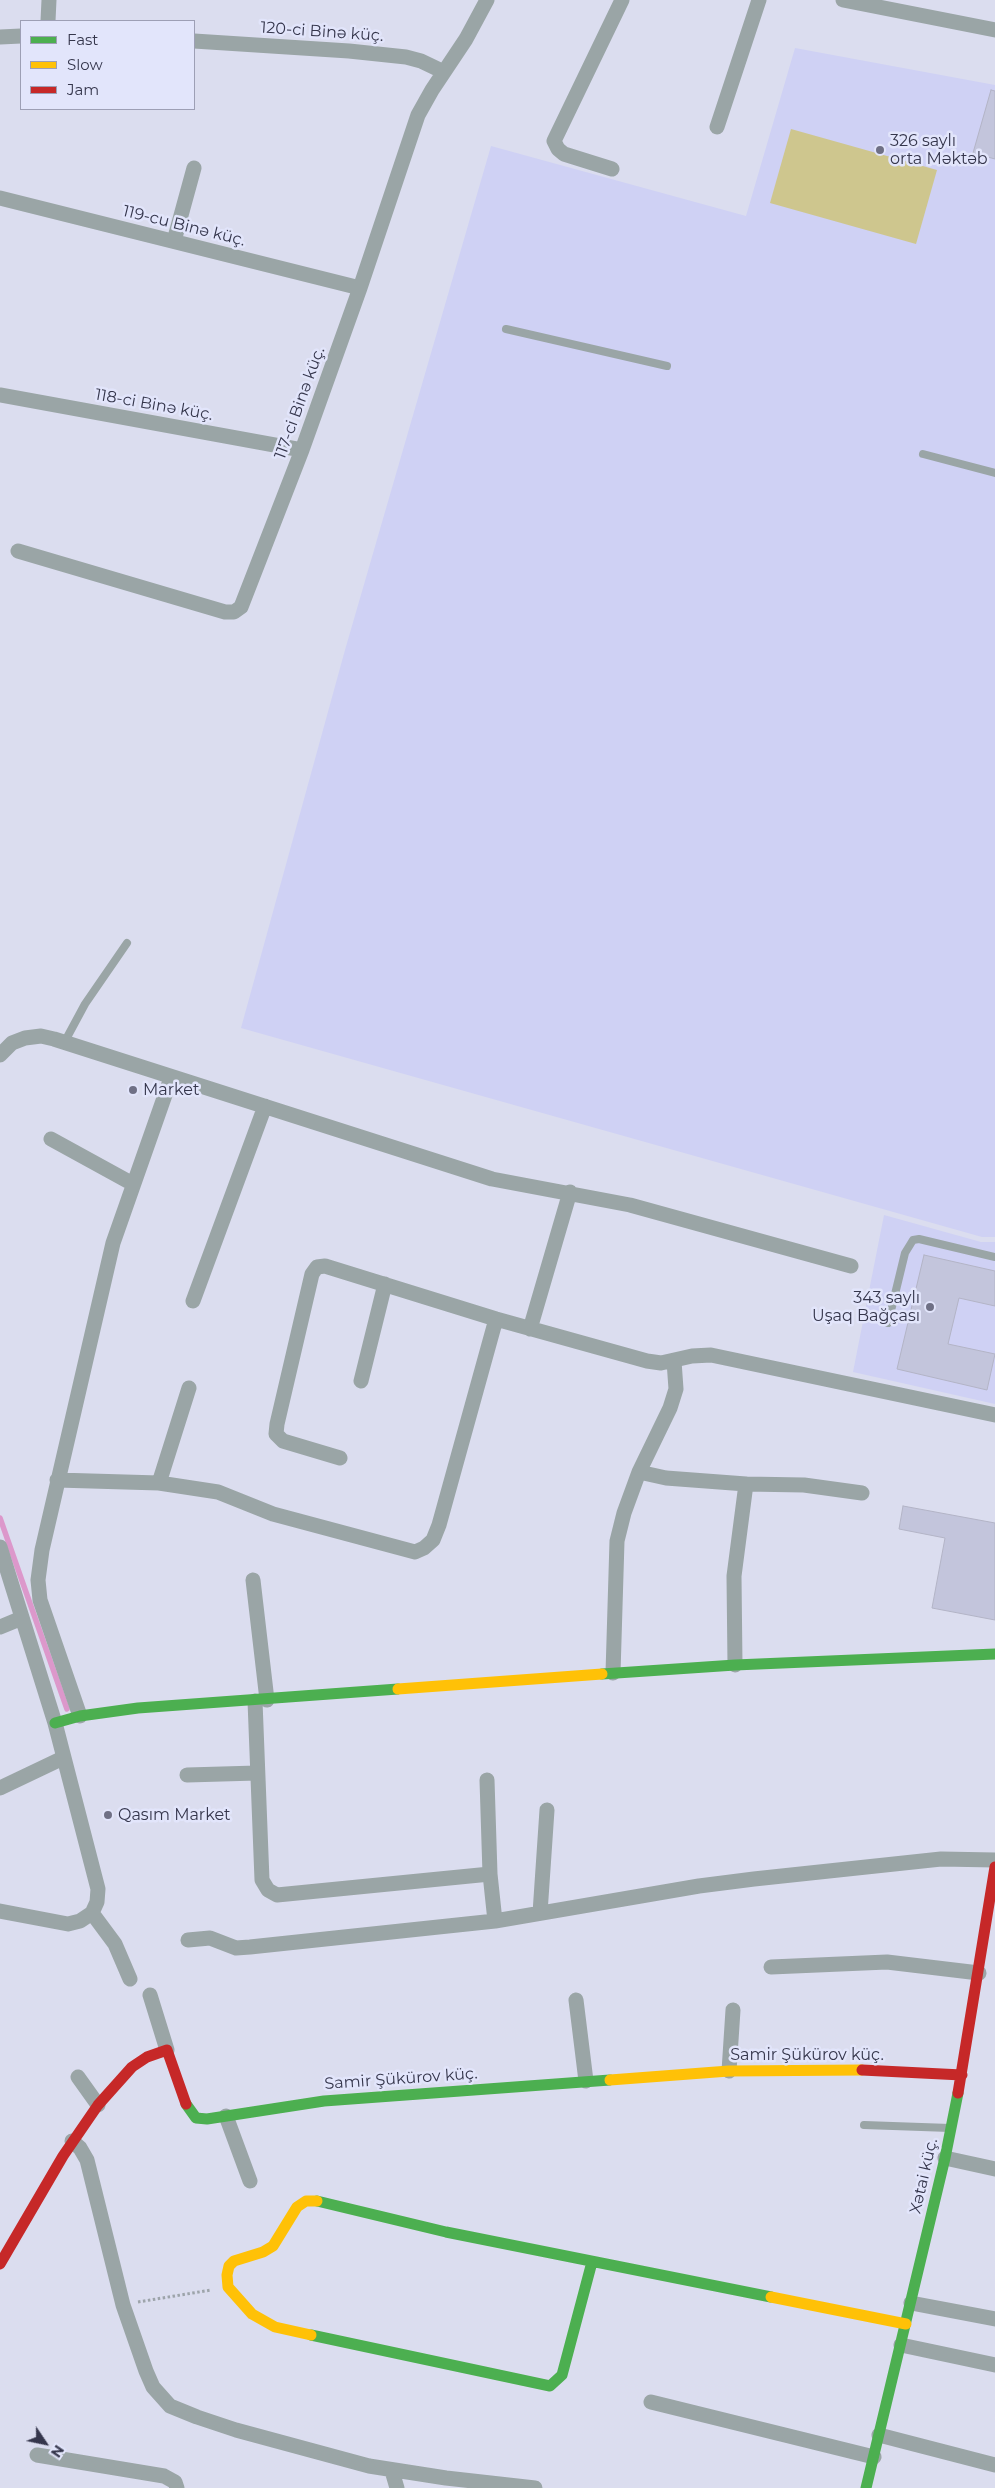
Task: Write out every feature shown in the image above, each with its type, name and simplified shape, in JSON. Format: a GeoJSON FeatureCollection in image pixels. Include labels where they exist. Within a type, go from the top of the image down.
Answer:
{"type":"FeatureCollection","features":[{"type":"Feature","properties":{"kind":"street"},"geometry":{"type":"LineString","coordinates":[[48,20],[49,0]]}},
{"type":"Feature","properties":{"kind":"street","name":"117-ci Binə küç."},"geometry":{"type":"LineString","coordinates":[[18,551],[225,612],[234,612],[241,607],[302,450],[360,288],[418,115],[466,39],[487,0]]}},
{"type":"Feature","properties":{"kind":"street"},"geometry":{"type":"LineString","coordinates":[[612,169],[564,154],[558,149],[554,141],[622,0]]}},
{"type":"Feature","properties":{"kind":"street"},"geometry":{"type":"LineString","coordinates":[[717,127],[759,0]]}},
{"type":"Feature","properties":{"kind":"street"},"geometry":{"type":"LineString","coordinates":[[843,0],[995,30]]}},
{"type":"Feature","properties":{"kind":"street"},"geometry":{"type":"LineString","coordinates":[[0,37],[20,36]]}},
{"type":"Feature","properties":{"kind":"street","name":"120-ci Binə küç."},"geometry":{"type":"LineString","coordinates":[[195,41],[349,51],[406,57],[421,61],[444,72]]}},
{"type":"Feature","properties":{"kind":"street"},"geometry":{"type":"LineString","coordinates":[[174,241],[194,168]]}},
{"type":"Feature","properties":{"kind":"street","name":"119-cu Binə küç."},"geometry":{"type":"LineString","coordinates":[[0,198],[360,288]]}},
{"type":"Feature","properties":{"kind":"street","name":"118-ci Binə küç."},"geometry":{"type":"LineString","coordinates":[[0,395],[302,450]]}},
{"type":"Feature","properties":{"kind":"street"},"geometry":{"type":"LineString","coordinates":[[0,1055],[12,1043],[25,1038],[41,1036],[492,1179],[570,1192],[630,1205],[851,1266]]}},
{"type":"Feature","properties":{"kind":"street"},"geometry":{"type":"LineString","coordinates":[[80,1716],[40,1600],[38,1580],[42,1550],[103,1278],[133,1184],[171,1078]]}},
{"type":"Feature","properties":{"kind":"street"},"geometry":{"type":"LineString","coordinates":[[193,1301],[265,1106]]}},
{"type":"Feature","properties":{"kind":"street"},"geometry":{"type":"LineString","coordinates":[[51,1139],[133,1184]]}},
{"type":"Feature","properties":{"kind":"street"},"geometry":{"type":"LineString","coordinates":[[530,1329],[570,1192]]}},
{"type":"Feature","properties":{"kind":"street"},"geometry":{"type":"LineString","coordinates":[[340,1458],[283,1441],[276,1434],[312,1274],[317,1267],[325,1266],[496,1319],[647,1361],[674,1362],[692,1356],[711,1355],[995,1415]]}},
{"type":"Feature","properties":{"kind":"street"},"geometry":{"type":"LineString","coordinates":[[361,1381],[385,1284]]}},
{"type":"Feature","properties":{"kind":"street"},"geometry":{"type":"LineString","coordinates":[[57,1480],[159,1483],[230,1496],[273,1514],[415,1552],[424,1548],[433,1540],[439,1525],[496,1319]]}},
{"type":"Feature","properties":{"kind":"street"},"geometry":{"type":"LineString","coordinates":[[613,1673],[617,1541],[624,1513],[639,1472],[670,1408],[676,1389],[674,1362]]}},
{"type":"Feature","properties":{"kind":"street"},"geometry":{"type":"LineString","coordinates":[[159,1483],[189,1388]]}},
{"type":"Feature","properties":{"kind":"street"},"geometry":{"type":"LineString","coordinates":[[639,1472],[666,1478],[746,1484],[804,1485],[862,1493]]}},
{"type":"Feature","properties":{"kind":"street"},"geometry":{"type":"LineString","coordinates":[[735,1665],[734,1576],[746,1484]]}},
{"type":"Feature","properties":{"kind":"street"},"geometry":{"type":"LineString","coordinates":[[0,1547],[55,1723],[98,1889],[97,1902],[92,1913],[80,1921],[68,1924],[0,1911]]}},
{"type":"Feature","properties":{"kind":"street"},"geometry":{"type":"LineString","coordinates":[[253,1580],[261,1700],[257,1773],[262,1880],[268,1890],[277,1895],[490,1874]]}},
{"type":"Feature","properties":{"kind":"street"},"geometry":{"type":"LineString","coordinates":[[0,1627],[22,1618]]}},
{"type":"Feature","properties":{"kind":"street"},"geometry":{"type":"LineString","coordinates":[[55,1723],[80,1716],[138,1708],[613,1673],[735,1665],[995,1654]]}},
{"type":"Feature","properties":{"kind":"street"},"geometry":{"type":"LineString","coordinates":[[0,1788],[63,1758]]}},
{"type":"Feature","properties":{"kind":"street"},"geometry":{"type":"LineString","coordinates":[[187,1775],[257,1773]]}},
{"type":"Feature","properties":{"kind":"street"},"geometry":{"type":"LineString","coordinates":[[487,1780],[490,1874],[495,1921]]}},
{"type":"Feature","properties":{"kind":"street"},"geometry":{"type":"LineString","coordinates":[[540,1913],[547,1810]]}},
{"type":"Feature","properties":{"kind":"street"},"geometry":{"type":"LineString","coordinates":[[188,1940],[210,1938],[236,1948],[495,1921],[699,1886],[754,1879],[941,1859],[995,1860]]}},
{"type":"Feature","properties":{"kind":"street","name":"Xətai küç."},"geometry":{"type":"LineString","coordinates":[[866,2488],[912,2303],[952,2128],[995,1867]]}},
{"type":"Feature","properties":{"kind":"street"},"geometry":{"type":"LineString","coordinates":[[92,1913],[115,1944],[130,1979]]}},
{"type":"Feature","properties":{"kind":"street"},"geometry":{"type":"LineString","coordinates":[[771,1967],[887,1962],[979,1973]]}},
{"type":"Feature","properties":{"kind":"street"},"geometry":{"type":"LineString","coordinates":[[0,2264],[72,2141],[98,2105],[132,2067],[147,2057],[167,2050],[150,1995]]}},
{"type":"Feature","properties":{"kind":"street"},"geometry":{"type":"LineString","coordinates":[[576,2000],[586,2081]]}},
{"type":"Feature","properties":{"kind":"street"},"geometry":{"type":"LineString","coordinates":[[729,2071],[734,2010]]}},
{"type":"Feature","properties":{"kind":"street","name":"Samir Şükürov küç."},"geometry":{"type":"LineString","coordinates":[[167,2050],[188,2110],[196,2118],[226,2116],[324,2101],[729,2071],[836,2069],[962,2075]]}},
{"type":"Feature","properties":{"kind":"street"},"geometry":{"type":"LineString","coordinates":[[78,2077],[98,2105]]}},
{"type":"Feature","properties":{"kind":"street"},"geometry":{"type":"LineString","coordinates":[[226,2116],[250,2181]]}},
{"type":"Feature","properties":{"kind":"street"},"geometry":{"type":"LineString","coordinates":[[72,2141],[80,2148],[87,2160],[123,2305],[153,2387],[170,2406],[197,2418],[236,2430],[392,2470],[535,2488]]}},
{"type":"Feature","properties":{"kind":"street"},"geometry":{"type":"LineString","coordinates":[[945,2158],[995,2169]]}},
{"type":"Feature","properties":{"kind":"street"},"geometry":{"type":"LineString","coordinates":[[592,2262],[562,2375],[550,2386],[275,2327],[252,2314],[228,2287],[227,2275],[229,2266],[234,2261],[263,2252],[273,2246],[297,2207],[306,2201],[316,2201],[446,2232],[906,2324]]}},
{"type":"Feature","properties":{"kind":"street"},"geometry":{"type":"LineString","coordinates":[[912,2303],[995,2319]]}},
{"type":"Feature","properties":{"kind":"street"},"geometry":{"type":"LineString","coordinates":[[901,2345],[995,2365]]}},
{"type":"Feature","properties":{"kind":"street"},"geometry":{"type":"LineString","coordinates":[[651,2402],[874,2457]]}},
{"type":"Feature","properties":{"kind":"street"},"geometry":{"type":"LineString","coordinates":[[879,2434],[995,2465]]}},
{"type":"Feature","properties":{"kind":"street"},"geometry":{"type":"LineString","coordinates":[[37,2455],[164,2476],[175,2482],[177,2488]]}},
{"type":"Feature","properties":{"kind":"street"},"geometry":{"type":"LineString","coordinates":[[392,2470],[397,2488]]}},
{"type":"Feature","properties":{"kind":"lane"},"geometry":{"type":"LineString","coordinates":[[506,328],[667,366]]}},
{"type":"Feature","properties":{"kind":"lane"},"geometry":{"type":"LineString","coordinates":[[924,454],[995,473]]}},
{"type":"Feature","properties":{"kind":"lane"},"geometry":{"type":"LineString","coordinates":[[64,1043],[85,1004],[127,943]]}},
{"type":"Feature","properties":{"kind":"lane"},"geometry":{"type":"LineString","coordinates":[[888,1323],[905,1253],[913,1240],[919,1239],[995,1257]]}},
{"type":"Feature","properties":{"kind":"lane"},"geometry":{"type":"LineString","coordinates":[[864,2125],[952,2128]]}},
{"type":"Feature","properties":{"kind":"path"},"geometry":{"type":"LineString","coordinates":[[123,2305],[228,2287]]}},
{"type":"Feature","properties":{"kind":"shaded area"},"geometry":{"type":"Polygon","coordinates":[[[795,48],[995,85],[995,1237],[982,1237],[241,1028],[345,650],[491,146],[746,216],[795,48]]]}},
{"type":"Feature","properties":{"kind":"shaded area"},"geometry":{"type":"Polygon","coordinates":[[[791,129],[937,170],[916,244],[770,203],[791,129]]]}},
{"type":"Feature","properties":{"kind":"shaded area","name":"343 saylı Uşaq Bağçası"},"geometry":{"type":"Polygon","coordinates":[[[884,1215],[981,1242],[995,1242],[995,1404],[853,1372],[884,1215]]]}},
{"type":"Feature","properties":{"kind":"building"},"geometry":{"type":"Polygon","coordinates":[[[991,90],[995,91],[995,159],[973,153],[991,90]]]}},
{"type":"Feature","properties":{"kind":"building"},"geometry":{"type":"Polygon","coordinates":[[[924,1255],[995,1271],[995,1306],[959,1298],[948,1344],[995,1354],[987,1390],[897,1369],[924,1255]]]}},
{"type":"Feature","properties":{"kind":"building"},"geometry":{"type":"Polygon","coordinates":[[[903,1506],[995,1523],[995,1620],[932,1608],[945,1538],[899,1529],[903,1506]]]}},
{"type":"Feature","properties":{"kind":"waterway"},"geometry":{"type":"LineString","coordinates":[[0,1518],[67,1709]]}},
{"type":"Feature","properties":{"kind":"traffic: fast"},"geometry":{"type":"LineString","coordinates":[[602,1674],[735,1665],[995,1654]]}},
{"type":"Feature","properties":{"kind":"traffic: fast"},"geometry":{"type":"LineString","coordinates":[[55,1723],[80,1716],[138,1708],[398,1689]]}},
{"type":"Feature","properties":{"kind":"traffic: fast"},"geometry":{"type":"LineString","coordinates":[[186,2104],[196,2118],[207,2119],[324,2101],[610,2080]]}},
{"type":"Feature","properties":{"kind":"traffic: fast"},"geometry":{"type":"LineString","coordinates":[[866,2488],[945,2158],[958,2093]]}},
{"type":"Feature","properties":{"kind":"traffic: fast"},"geometry":{"type":"LineString","coordinates":[[317,2201],[446,2232],[771,2297]]}},
{"type":"Feature","properties":{"kind":"traffic: fast"},"geometry":{"type":"LineString","coordinates":[[311,2335],[550,2386],[562,2375],[592,2262]]}},
{"type":"Feature","properties":{"kind":"traffic: slow"},"geometry":{"type":"LineString","coordinates":[[398,1689],[602,1674]]}},
{"type":"Feature","properties":{"kind":"traffic: slow"},"geometry":{"type":"LineString","coordinates":[[610,2080],[729,2071],[862,2070]]}},
{"type":"Feature","properties":{"kind":"traffic: slow"},"geometry":{"type":"LineString","coordinates":[[311,2335],[275,2327],[252,2314],[228,2287],[227,2275],[229,2266],[234,2261],[263,2252],[273,2246],[297,2207],[306,2201],[317,2201]]}},
{"type":"Feature","properties":{"kind":"traffic: slow"},"geometry":{"type":"LineString","coordinates":[[771,2297],[906,2324]]}},
{"type":"Feature","properties":{"kind":"traffic: jam"},"geometry":{"type":"LineString","coordinates":[[958,2093],[995,1867]]}},
{"type":"Feature","properties":{"kind":"traffic: jam"},"geometry":{"type":"LineString","coordinates":[[0,2264],[63,2156],[98,2105],[132,2067],[147,2057],[167,2050],[186,2104]]}},
{"type":"Feature","properties":{"kind":"traffic: jam"},"geometry":{"type":"LineString","coordinates":[[862,2070],[962,2075]]}},
{"type":"Feature","properties":{"kind":"place","name":"326 saylı orta Məktəb"},"geometry":{"type":"Point","coordinates":[880,150]}},
{"type":"Feature","properties":{"kind":"place","name":"Market"},"geometry":{"type":"Point","coordinates":[133,1090]}},
{"type":"Feature","properties":{"kind":"place","name":"343 saylı Uşaq Bağçası"},"geometry":{"type":"Point","coordinates":[930,1307]}},
{"type":"Feature","properties":{"kind":"place","name":"Qasım Market"},"geometry":{"type":"Point","coordinates":[108,1815]}}]}
